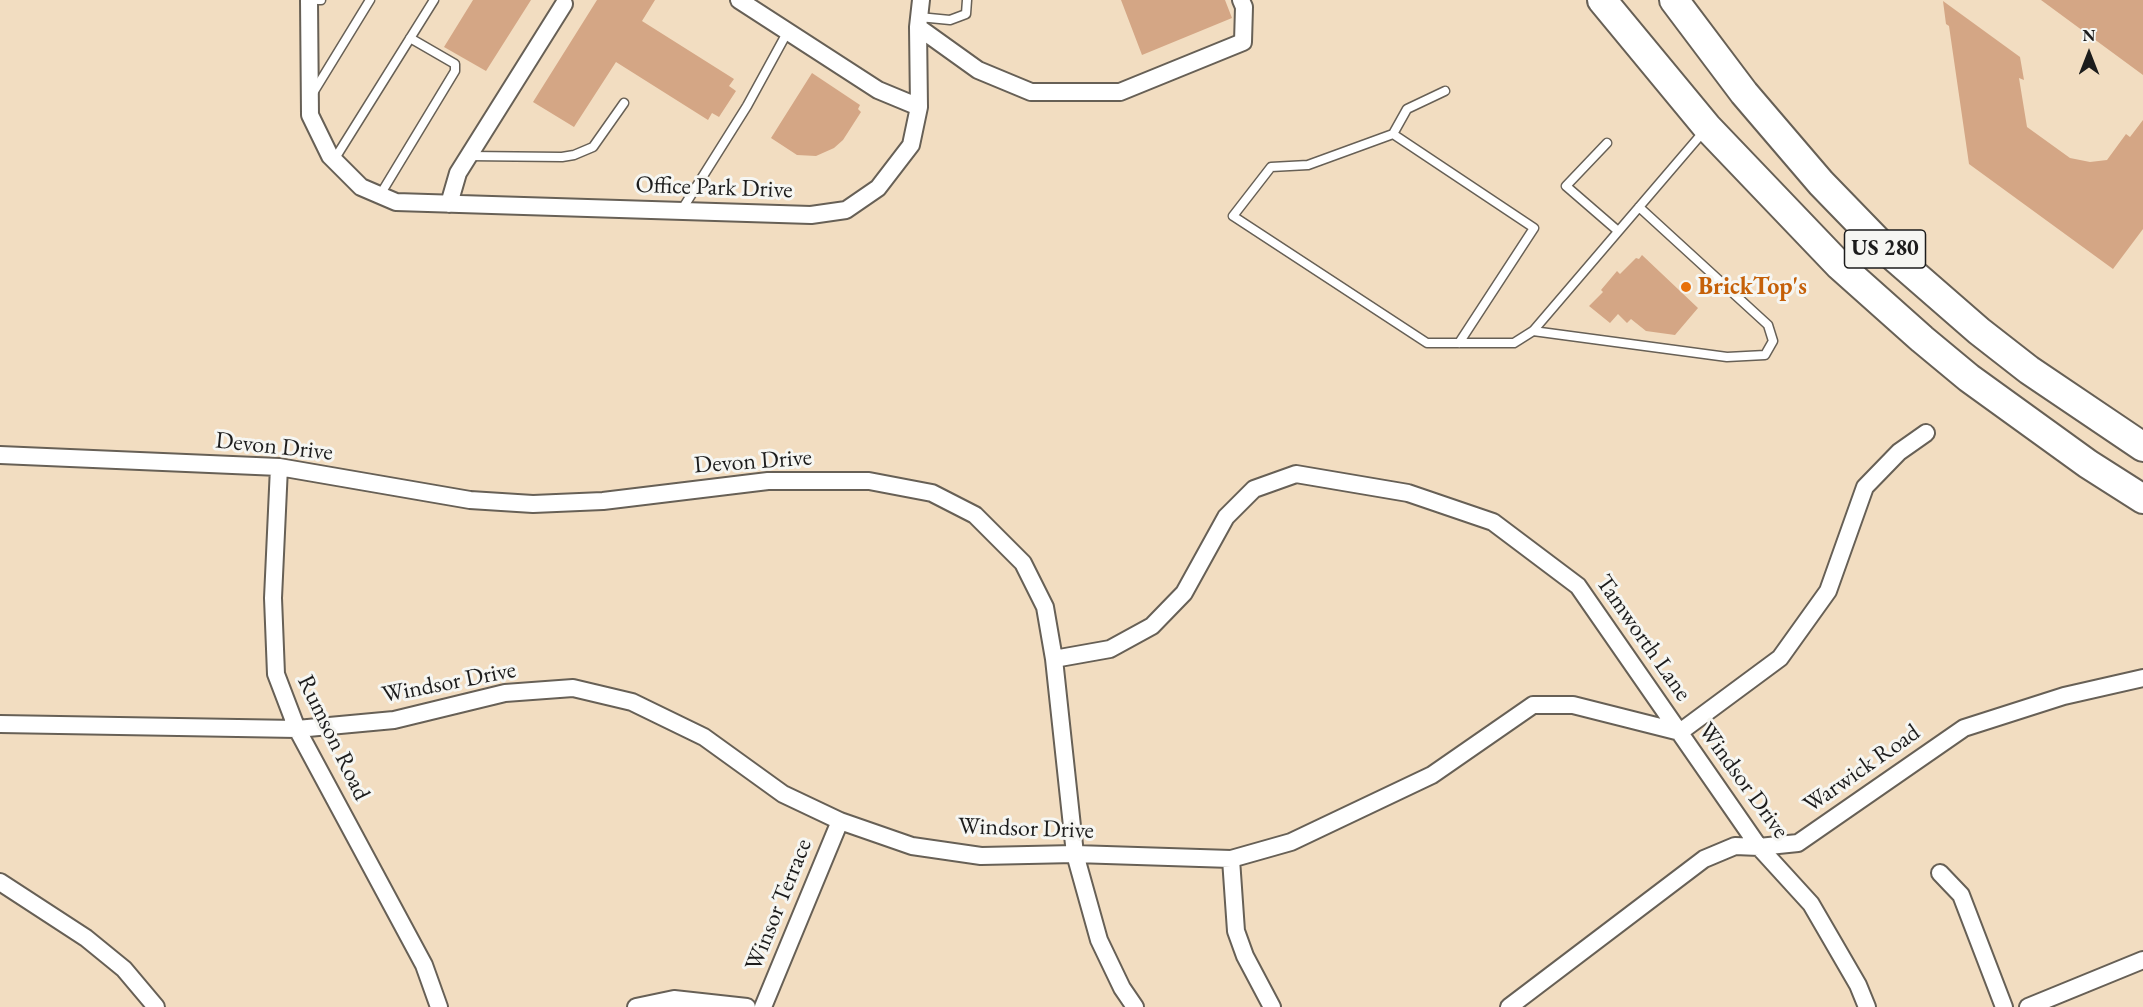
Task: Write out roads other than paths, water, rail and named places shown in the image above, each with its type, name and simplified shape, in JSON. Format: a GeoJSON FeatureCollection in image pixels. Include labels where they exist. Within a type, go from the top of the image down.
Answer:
{"type":"FeatureCollection","features":[{"type":"Feature","properties":{"kind":"highway","name":"US 280"},"geometry":{"type":"LineString","coordinates":[[1602,0],[1707,127],[1839,265],[1969,378],[2088,464],[2143,499]]}},
{"type":"Feature","properties":{"kind":"highway","name":"US 280"},"geometry":{"type":"LineString","coordinates":[[1674,0],[1744,93],[1821,183],[1886,250],[1979,331],[2029,370],[2143,447]]}},
{"type":"Feature","properties":{"kind":"street","name":"Office Park Drive"},"geometry":{"type":"LineString","coordinates":[[309,0],[310,115],[330,156],[361,187],[396,202],[811,215],[846,210],[878,188],[911,145],[919,107],[921,0]]}},
{"type":"Feature","properties":{"kind":"street"},"geometry":{"type":"LineString","coordinates":[[740,0],[878,90],[919,107]]}},
{"type":"Feature","properties":{"kind":"street"},"geometry":{"type":"LineString","coordinates":[[919,22],[978,70],[1032,92],[1120,92],[1243,42],[1244,7],[1241,0]]}},
{"type":"Feature","properties":{"kind":"street"},"geometry":{"type":"LineString","coordinates":[[448,204],[458,173],[564,4]]}},
{"type":"Feature","properties":{"kind":"street"},"geometry":{"type":"LineString","coordinates":[[1680,732],[1780,658],[1828,591],[1865,487],[1899,452],[1926,433]]}},
{"type":"Feature","properties":{"kind":"street","name":"Devon Drive"},"geometry":{"type":"LineString","coordinates":[[0,455],[279,467],[470,500],[533,504],[603,501],[768,481],[869,481],[932,493],[975,515],[1023,563],[1045,607],[1054,659],[1075,854],[1099,940],[1122,988],[1135,1007]]}},
{"type":"Feature","properties":{"kind":"street","name":"Rumson Road"},"geometry":{"type":"LineString","coordinates":[[279,467],[273,598],[276,674],[297,729],[424,965],[439,1007]]}},
{"type":"Feature","properties":{"kind":"street","name":"Tamworth Lane"},"geometry":{"type":"LineString","coordinates":[[1054,659],[1110,649],[1152,626],[1184,593],[1226,517],[1254,489],[1296,474],[1408,493],[1493,522],[1578,586],[1680,732]]}},
{"type":"Feature","properties":{"kind":"street","name":"Warwick Road"},"geometry":{"type":"LineString","coordinates":[[1509,1007],[1704,859],[1735,846],[1759,847],[1798,843],[1964,728],[2064,696],[2143,678]]}},
{"type":"Feature","properties":{"kind":"street","name":"Windsor Drive"},"geometry":{"type":"LineString","coordinates":[[0,724],[297,729],[394,720],[505,693],[573,688],[632,702],[704,737],[783,794],[840,821],[912,846],[981,855],[1075,854],[1231,860],[1291,842],[1432,775],[1533,705],[1573,705],[1680,732],[1759,847],[1811,904],[1858,985],[1867,1007]]}},
{"type":"Feature","properties":{"kind":"street","name":"Winsor Terrace"},"geometry":{"type":"LineString","coordinates":[[763,1007],[840,821]]}},
{"type":"Feature","properties":{"kind":"street"},"geometry":{"type":"LineString","coordinates":[[1231,860],[1236,931],[1245,956],[1272,1007]]}},
{"type":"Feature","properties":{"kind":"street"},"geometry":{"type":"LineString","coordinates":[[1940,873],[1961,895],[2004,1007]]}},
{"type":"Feature","properties":{"kind":"street"},"geometry":{"type":"LineString","coordinates":[[0,882],[86,938],[124,969],[156,1007]]}},
{"type":"Feature","properties":{"kind":"street"},"geometry":{"type":"LineString","coordinates":[[2028,1007],[2143,960]]}},
{"type":"Feature","properties":{"kind":"street"},"geometry":{"type":"LineString","coordinates":[[636,1007],[674,999],[747,1007]]}},
{"type":"Feature","properties":{"kind":"lane"},"geometry":{"type":"LineString","coordinates":[[310,98],[370,0]]}},
{"type":"Feature","properties":{"kind":"lane"},"geometry":{"type":"LineString","coordinates":[[334,160],[434,0]]}},
{"type":"Feature","properties":{"kind":"lane"},"geometry":{"type":"LineString","coordinates":[[919,22],[950,20],[966,14],[967,0]]}},
{"type":"Feature","properties":{"kind":"lane"},"geometry":{"type":"LineString","coordinates":[[680,211],[747,105],[788,32]]}},
{"type":"Feature","properties":{"kind":"lane"},"geometry":{"type":"LineString","coordinates":[[380,195],[455,71],[455,64],[410,38]]}},
{"type":"Feature","properties":{"kind":"lane"},"geometry":{"type":"LineString","coordinates":[[1445,92],[1407,109],[1393,134],[1308,165],[1271,167],[1233,216],[1427,343],[1514,343],[1533,331],[1707,127]]}},
{"type":"Feature","properties":{"kind":"lane"},"geometry":{"type":"LineString","coordinates":[[468,156],[562,157],[574,155],[593,147],[624,103]]}},
{"type":"Feature","properties":{"kind":"lane"},"geometry":{"type":"LineString","coordinates":[[1393,134],[1534,228],[1459,343]]}},
{"type":"Feature","properties":{"kind":"lane"},"geometry":{"type":"LineString","coordinates":[[1607,143],[1566,186],[1618,231]]}},
{"type":"Feature","properties":{"kind":"lane"},"geometry":{"type":"LineString","coordinates":[[1533,331],[1727,357],[1766,355],[1773,341],[1768,325],[1640,207]]}},
{"type":"Feature","properties":{"kind":"place","name":"BrickTop's"},"geometry":{"type":"Point","coordinates":[1686,287]}}]}
